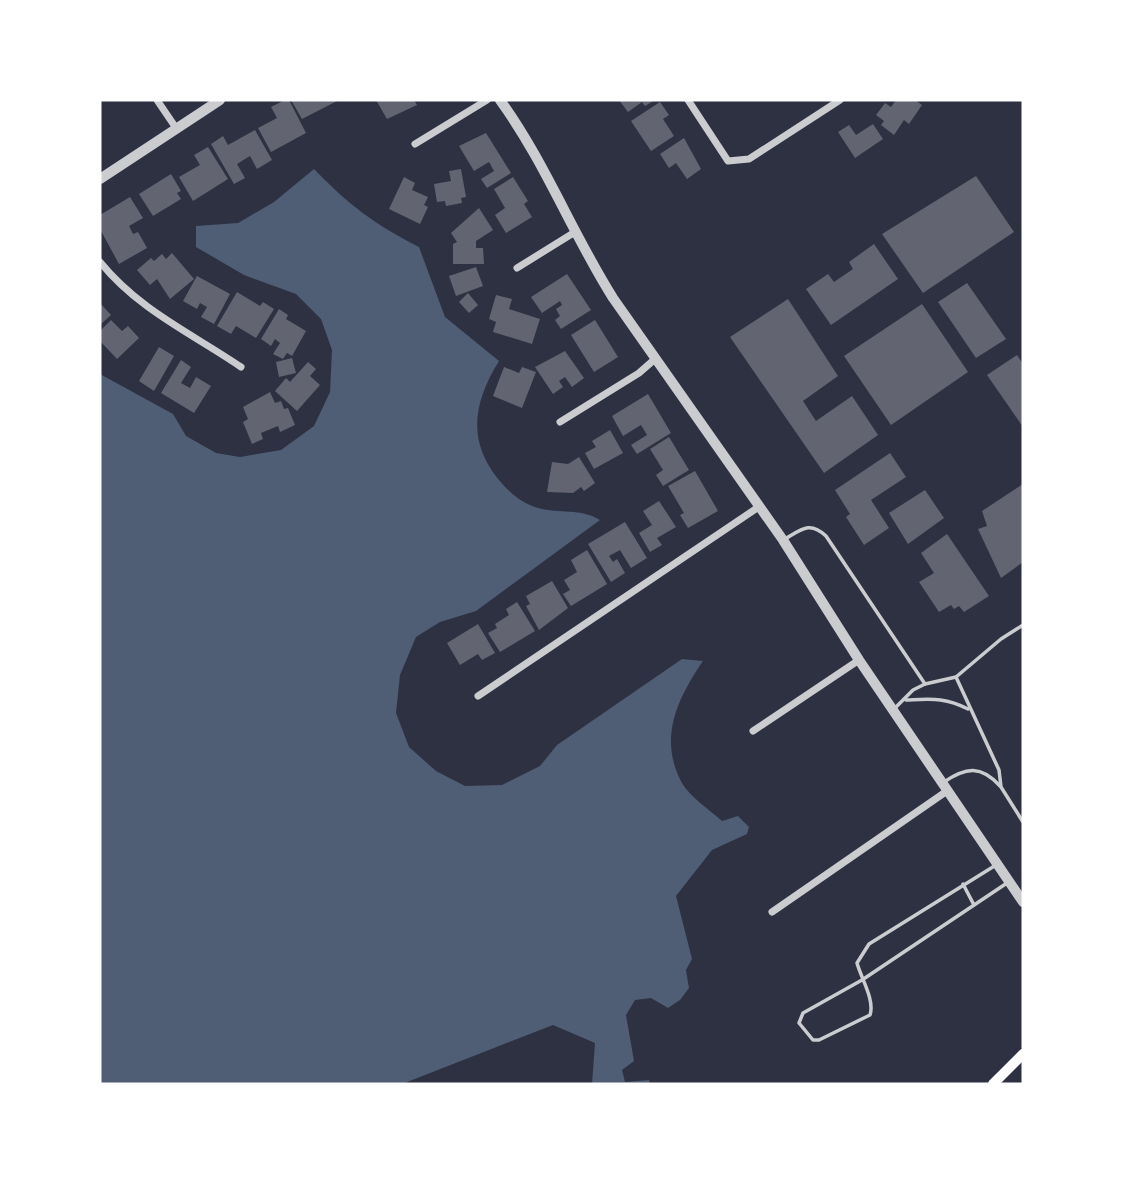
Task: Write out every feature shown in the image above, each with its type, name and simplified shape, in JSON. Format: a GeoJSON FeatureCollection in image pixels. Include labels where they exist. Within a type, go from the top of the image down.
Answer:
{"type":"FeatureCollection","features":[{"type":"Feature","properties":{"kind":"main road"},"geometry":{"type":"LineString","coordinates":[[993,1084],[1023,1054]]}},
{"type":"Feature","properties":{"kind":"street"},"geometry":{"type":"LineString","coordinates":[[156,100],[176,128]]}},
{"type":"Feature","properties":{"kind":"street"},"geometry":{"type":"LineString","coordinates":[[100,179],[220,100]]}},
{"type":"Feature","properties":{"kind":"street"},"geometry":{"type":"LineString","coordinates":[[415,144],[487,100]]}},
{"type":"Feature","properties":{"kind":"street"},"geometry":{"type":"LineString","coordinates":[[500,100],[529,141],[595,270],[760,506],[859,660],[1023,902]]}},
{"type":"Feature","properties":{"kind":"street"},"geometry":{"type":"LineString","coordinates":[[688,100],[728,160],[738,162],[750,159],[840,100]]}},
{"type":"Feature","properties":{"kind":"street"},"geometry":{"type":"LineString","coordinates":[[517,268],[575,232]]}},
{"type":"Feature","properties":{"kind":"street"},"geometry":{"type":"LineString","coordinates":[[100,262],[117,283],[154,314],[241,367]]}},
{"type":"Feature","properties":{"kind":"street"},"geometry":{"type":"LineString","coordinates":[[560,422],[639,373],[655,359]]}},
{"type":"Feature","properties":{"kind":"street"},"geometry":{"type":"LineString","coordinates":[[478,696],[760,506]]}},
{"type":"Feature","properties":{"kind":"street"},"geometry":{"type":"LineString","coordinates":[[753,732],[859,660]]}},
{"type":"Feature","properties":{"kind":"street"},"geometry":{"type":"LineString","coordinates":[[772,912],[945,787]]}},
{"type":"Feature","properties":{"kind":"lane"},"geometry":{"type":"LineString","coordinates":[[783,540],[806,526],[818,528],[827,536],[925,684]]}},
{"type":"Feature","properties":{"kind":"lane"},"geometry":{"type":"LineString","coordinates":[[894,709],[906,700],[913,690],[925,684],[956,677],[1023,625]]}},
{"type":"Feature","properties":{"kind":"lane"},"geometry":{"type":"LineString","coordinates":[[956,677],[999,769],[1001,787]]}},
{"type":"Feature","properties":{"kind":"lane"},"geometry":{"type":"LineString","coordinates":[[906,700],[934,697],[951,700],[969,709]]}},
{"type":"Feature","properties":{"kind":"lane"},"geometry":{"type":"LineString","coordinates":[[945,787],[960,771],[973,768],[990,775],[1001,787],[1023,822]]}},
{"type":"Feature","properties":{"kind":"lane"},"geometry":{"type":"LineString","coordinates":[[997,864],[869,944],[857,963],[862,980],[873,1007],[870,1015],[813,1040],[799,1023],[803,1013],[862,980],[1009,881]]}},
{"type":"Feature","properties":{"kind":"lane"},"geometry":{"type":"LineString","coordinates":[[962,884],[974,905]]}},
{"type":"Feature","properties":{"kind":"water"},"geometry":{"type":"Polygon","coordinates":[[[314,169],[363,213],[419,247],[445,317],[499,361],[484,392],[477,422],[482,451],[499,480],[516,497],[532,506],[585,514],[600,520],[476,611],[440,622],[416,637],[400,675],[396,713],[409,747],[436,771],[465,786],[502,785],[540,766],[557,745],[682,659],[703,661],[685,690],[674,720],[671,751],[675,767],[690,793],[722,821],[738,816],[749,827],[747,834],[712,850],[676,896],[692,959],[686,970],[689,988],[680,1000],[668,1008],[651,998],[635,1000],[626,1015],[634,1061],[622,1070],[625,1082],[649,1080],[650,1084],[592,1084],[595,1043],[553,1025],[402,1084],[100,1084],[100,374],[173,414],[186,436],[216,453],[240,457],[281,450],[314,426],[330,392],[332,350],[321,319],[296,294],[244,275],[196,247],[196,226],[238,223],[274,202],[314,169]]]}},
{"type":"Feature","properties":{"kind":"building"},"geometry":{"type":"Polygon","coordinates":[[[289,100],[306,133],[271,152],[258,128],[277,118],[271,107],[289,100]]]}},
{"type":"Feature","properties":{"kind":"building"},"geometry":{"type":"Polygon","coordinates":[[[291,100],[339,100],[302,119],[291,100]]]}},
{"type":"Feature","properties":{"kind":"building"},"geometry":{"type":"Polygon","coordinates":[[[376,100],[414,100],[417,105],[387,119],[376,100]]]}},
{"type":"Feature","properties":{"kind":"building"},"geometry":{"type":"Polygon","coordinates":[[[619,100],[655,100],[645,106],[642,102],[628,112],[619,100]]]}},
{"type":"Feature","properties":{"kind":"building"},"geometry":{"type":"Polygon","coordinates":[[[896,100],[915,100],[922,105],[909,124],[904,120],[894,135],[881,125],[884,121],[876,115],[885,103],[891,107],[896,100]]]}},
{"type":"Feature","properties":{"kind":"building"},"geometry":{"type":"Polygon","coordinates":[[[660,102],[669,115],[663,119],[674,136],[651,151],[631,121],[660,102]]]}},
{"type":"Feature","properties":{"kind":"building"},"geometry":{"type":"Polygon","coordinates":[[[873,124],[883,139],[855,158],[838,132],[849,125],[856,135],[873,124]]]}},
{"type":"Feature","properties":{"kind":"building"},"geometry":{"type":"Polygon","coordinates":[[[255,130],[272,160],[257,169],[250,156],[237,164],[245,178],[234,184],[211,144],[223,136],[228,145],[255,130]]]}},
{"type":"Feature","properties":{"kind":"building"},"geometry":{"type":"Polygon","coordinates":[[[486,133],[511,173],[487,188],[481,179],[494,171],[489,162],[474,171],[459,146],[486,133]]]}},
{"type":"Feature","properties":{"kind":"building"},"geometry":{"type":"Polygon","coordinates":[[[684,138],[701,169],[687,179],[676,163],[669,168],[660,154],[684,138]]]}},
{"type":"Feature","properties":{"kind":"building"},"geometry":{"type":"Polygon","coordinates":[[[208,147],[228,179],[193,201],[179,177],[200,165],[194,155],[208,147]]]}},
{"type":"Feature","properties":{"kind":"building"},"geometry":{"type":"Polygon","coordinates":[[[461,169],[466,197],[461,198],[462,203],[446,206],[445,201],[437,202],[434,184],[451,181],[449,171],[461,169]]]}},
{"type":"Feature","properties":{"kind":"building"},"geometry":{"type":"Polygon","coordinates":[[[171,174],[181,191],[177,193],[181,199],[153,216],[139,194],[171,174]]]}},
{"type":"Feature","properties":{"kind":"building"},"geometry":{"type":"Polygon","coordinates":[[[976,176],[1014,232],[923,293],[882,234],[976,176]]]}},
{"type":"Feature","properties":{"kind":"building"},"geometry":{"type":"Polygon","coordinates":[[[404,177],[415,183],[412,190],[428,197],[424,205],[428,207],[420,224],[389,209],[404,177]]]}},
{"type":"Feature","properties":{"kind":"building"},"geometry":{"type":"Polygon","coordinates":[[[513,177],[528,201],[524,204],[532,217],[506,233],[495,215],[505,208],[494,189],[513,177]]]}},
{"type":"Feature","properties":{"kind":"building"},"geometry":{"type":"Polygon","coordinates":[[[130,197],[143,218],[129,226],[133,234],[138,232],[147,248],[119,264],[100,229],[100,215],[130,197]]]}},
{"type":"Feature","properties":{"kind":"building"},"geometry":{"type":"Polygon","coordinates":[[[479,208],[493,230],[476,241],[476,248],[483,248],[484,264],[453,264],[453,244],[457,242],[451,233],[479,208]]]}},
{"type":"Feature","properties":{"kind":"building"},"geometry":{"type":"Polygon","coordinates":[[[874,244],[898,279],[831,325],[806,289],[828,274],[834,282],[853,269],[849,262],[874,244]]]}},
{"type":"Feature","properties":{"kind":"building"},"geometry":{"type":"Polygon","coordinates":[[[172,253],[194,279],[170,299],[157,279],[150,285],[137,270],[151,258],[154,261],[162,254],[166,259],[172,253]]]}},
{"type":"Feature","properties":{"kind":"building"},"geometry":{"type":"Polygon","coordinates":[[[476,267],[483,286],[456,296],[449,276],[476,267]]]}},
{"type":"Feature","properties":{"kind":"building"},"geometry":{"type":"Polygon","coordinates":[[[567,274],[591,310],[561,329],[555,320],[560,316],[556,309],[562,305],[560,301],[542,313],[531,297],[567,274]]]}},
{"type":"Feature","properties":{"kind":"building"},"geometry":{"type":"Polygon","coordinates":[[[197,276],[230,294],[214,324],[201,317],[207,307],[200,303],[197,309],[183,301],[197,276]]]}},
{"type":"Feature","properties":{"kind":"building"},"geometry":{"type":"Polygon","coordinates":[[[967,283],[1006,339],[976,358],[938,302],[967,283]]]}},
{"type":"Feature","properties":{"kind":"building"},"geometry":{"type":"Polygon","coordinates":[[[237,292],[260,306],[263,302],[274,309],[256,338],[236,326],[231,334],[217,326],[237,292]]]}},
{"type":"Feature","properties":{"kind":"building"},"geometry":{"type":"Polygon","coordinates":[[[468,293],[478,305],[469,313],[459,302],[468,293]]]}},
{"type":"Feature","properties":{"kind":"building"},"geometry":{"type":"Polygon","coordinates":[[[496,295],[512,299],[509,309],[540,319],[532,344],[493,332],[496,322],[489,319],[496,295]]]}},
{"type":"Feature","properties":{"kind":"building"},"geometry":{"type":"Polygon","coordinates":[[[788,299],[838,376],[803,401],[816,421],[852,396],[878,435],[824,473],[730,337],[788,299]]]}},
{"type":"Feature","properties":{"kind":"building"},"geometry":{"type":"Polygon","coordinates":[[[100,303],[111,315],[100,325],[100,303]]]}},
{"type":"Feature","properties":{"kind":"building"},"geometry":{"type":"Polygon","coordinates":[[[922,304],[968,372],[891,425],[844,356],[922,304]]]}},
{"type":"Feature","properties":{"kind":"building"},"geometry":{"type":"Polygon","coordinates":[[[279,309],[288,315],[286,319],[306,331],[292,356],[287,353],[283,359],[273,354],[280,343],[275,339],[271,346],[261,339],[279,309]]]}},
{"type":"Feature","properties":{"kind":"building"},"geometry":{"type":"Polygon","coordinates":[[[111,320],[122,331],[128,326],[139,338],[117,359],[100,341],[100,331],[111,320]]]}},
{"type":"Feature","properties":{"kind":"building"},"geometry":{"type":"Polygon","coordinates":[[[595,320],[618,357],[594,372],[571,335],[595,320]]]}},
{"type":"Feature","properties":{"kind":"building"},"geometry":{"type":"Polygon","coordinates":[[[159,347],[174,356],[154,391],[139,381],[159,347]]]}},
{"type":"Feature","properties":{"kind":"building"},"geometry":{"type":"Polygon","coordinates":[[[565,351],[584,378],[572,387],[565,377],[559,381],[563,387],[553,394],[535,367],[565,351]]]}},
{"type":"Feature","properties":{"kind":"building"},"geometry":{"type":"Polygon","coordinates":[[[1017,355],[1023,364],[1023,427],[987,375],[1017,355]]]}},
{"type":"Feature","properties":{"kind":"building"},"geometry":{"type":"Polygon","coordinates":[[[292,358],[296,373],[279,377],[276,362],[292,358]]]}},
{"type":"Feature","properties":{"kind":"building"},"geometry":{"type":"Polygon","coordinates":[[[181,360],[191,367],[181,383],[190,388],[196,377],[211,386],[194,413],[161,393],[181,360]]]}},
{"type":"Feature","properties":{"kind":"building"},"geometry":{"type":"Polygon","coordinates":[[[308,362],[316,369],[310,376],[320,385],[297,411],[275,391],[286,378],[290,382],[308,362]]]}},
{"type":"Feature","properties":{"kind":"building"},"geometry":{"type":"Polygon","coordinates":[[[504,367],[519,373],[522,367],[536,372],[522,408],[493,396],[504,367]]]}},
{"type":"Feature","properties":{"kind":"building"},"geometry":{"type":"Polygon","coordinates":[[[270,392],[275,403],[281,401],[284,409],[288,408],[295,425],[280,432],[278,426],[261,433],[263,439],[252,444],[243,422],[248,419],[243,407],[270,392]]]}},
{"type":"Feature","properties":{"kind":"building"},"geometry":{"type":"Polygon","coordinates":[[[648,394],[671,433],[637,454],[631,445],[647,435],[641,425],[623,436],[612,416],[648,394]]]}},
{"type":"Feature","properties":{"kind":"building"},"geometry":{"type":"Polygon","coordinates":[[[610,430],[623,453],[594,469],[585,453],[596,447],[592,441],[610,430]]]}},
{"type":"Feature","properties":{"kind":"building"},"geometry":{"type":"Polygon","coordinates":[[[669,437],[689,470],[663,486],[656,475],[663,470],[650,449],[669,437]]]}},
{"type":"Feature","properties":{"kind":"building"},"geometry":{"type":"Polygon","coordinates":[[[890,453],[906,477],[871,500],[889,528],[864,545],[846,517],[850,514],[835,490],[890,453]]]}},
{"type":"Feature","properties":{"kind":"building"},"geometry":{"type":"Polygon","coordinates":[[[579,457],[595,483],[584,491],[581,487],[573,493],[547,492],[552,462],[568,464],[579,457]]]}},
{"type":"Feature","properties":{"kind":"building"},"geometry":{"type":"Polygon","coordinates":[[[695,471],[718,511],[688,528],[680,515],[684,513],[668,486],[695,471]]]}},
{"type":"Feature","properties":{"kind":"building"},"geometry":{"type":"Polygon","coordinates":[[[1023,484],[1023,562],[1001,578],[978,529],[987,526],[982,511],[1023,484]]]}},
{"type":"Feature","properties":{"kind":"building"},"geometry":{"type":"Polygon","coordinates":[[[925,490],[944,518],[908,544],[889,513],[925,490]]]}},
{"type":"Feature","properties":{"kind":"building"},"geometry":{"type":"Polygon","coordinates":[[[659,501],[676,527],[657,538],[662,545],[650,552],[639,533],[652,525],[643,511],[659,501]]]}},
{"type":"Feature","properties":{"kind":"building"},"geometry":{"type":"Polygon","coordinates":[[[625,522],[647,558],[631,568],[620,550],[609,556],[613,562],[617,559],[625,573],[611,582],[588,544],[625,522]]]}},
{"type":"Feature","properties":{"kind":"building"},"geometry":{"type":"Polygon","coordinates":[[[947,534],[989,596],[964,612],[959,606],[954,609],[951,605],[939,612],[919,582],[934,573],[921,553],[947,534]]]}},
{"type":"Feature","properties":{"kind":"building"},"geometry":{"type":"Polygon","coordinates":[[[587,550],[607,584],[571,606],[563,594],[570,590],[564,580],[577,572],[571,560],[587,550]]]}},
{"type":"Feature","properties":{"kind":"building"},"geometry":{"type":"Polygon","coordinates":[[[552,581],[568,608],[539,630],[526,606],[530,604],[526,596],[552,581]]]}},
{"type":"Feature","properties":{"kind":"building"},"geometry":{"type":"Polygon","coordinates":[[[517,602],[535,631],[500,652],[488,633],[497,628],[495,624],[509,615],[506,609],[517,602]]]}},
{"type":"Feature","properties":{"kind":"building"},"geometry":{"type":"Polygon","coordinates":[[[478,624],[495,653],[482,660],[478,654],[460,665],[447,643],[478,624]]]}}]}
